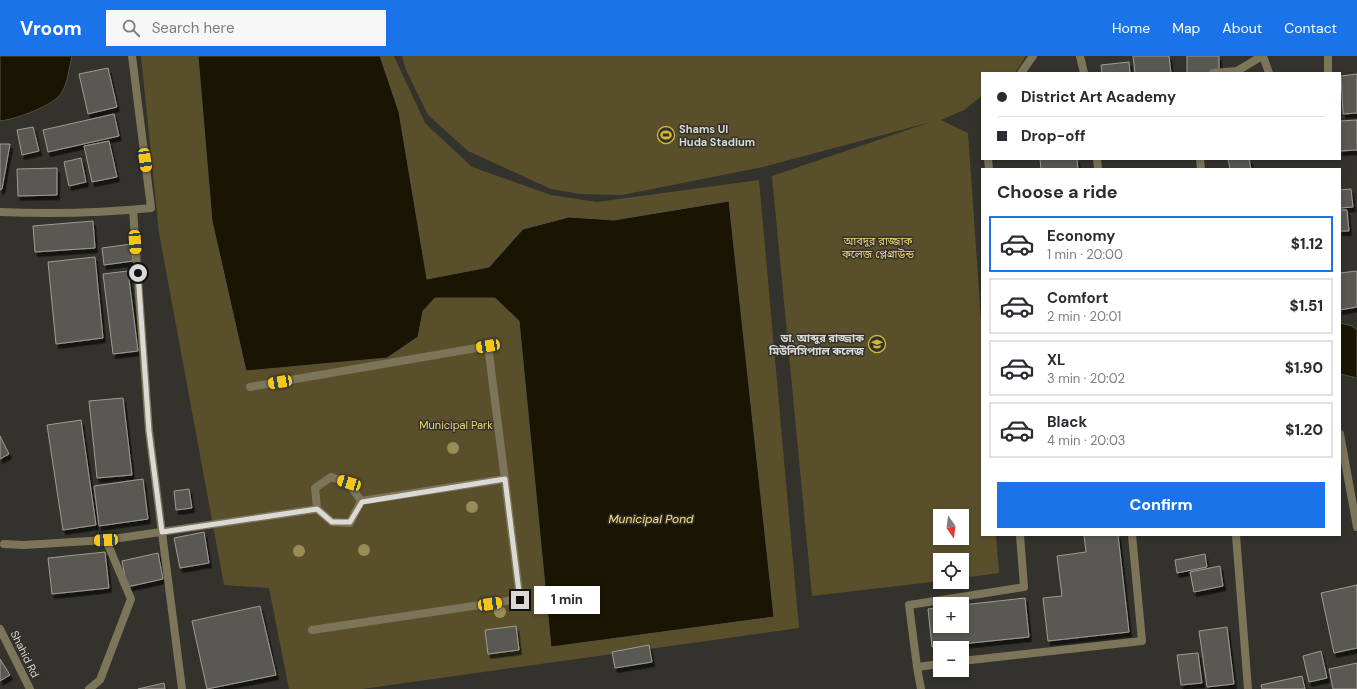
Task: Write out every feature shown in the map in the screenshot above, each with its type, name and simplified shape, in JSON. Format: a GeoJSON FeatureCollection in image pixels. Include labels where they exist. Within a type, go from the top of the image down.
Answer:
{"type":"FeatureCollection","features":[{"type":"Feature","properties":{"kind":"street"},"geometry":{"type":"LineString","coordinates":[[0,212],[45,214],[100,213],[152,208],[132,56]]}},
{"type":"Feature","properties":{"kind":"street"},"geometry":{"type":"LineString","coordinates":[[1022,72],[1033,56]]}},
{"type":"Feature","properties":{"kind":"street"},"geometry":{"type":"LineString","coordinates":[[1080,56],[1084,72]]}},
{"type":"Feature","properties":{"kind":"street"},"geometry":{"type":"LineString","coordinates":[[1221,72],[1237,70],[1263,56],[1269,72]]}},
{"type":"Feature","properties":{"kind":"street"},"geometry":{"type":"LineString","coordinates":[[1328,56],[1328,72]]}},
{"type":"Feature","properties":{"kind":"street"},"geometry":{"type":"LineString","coordinates":[[133,210],[149,431],[182,689]]}},
{"type":"Feature","properties":{"kind":"street"},"geometry":{"type":"LineString","coordinates":[[250,386],[488,346],[520,600],[312,630]]}},
{"type":"Feature","properties":{"kind":"street"},"geometry":{"type":"LineString","coordinates":[[1341,439],[1357,527]]}},
{"type":"Feature","properties":{"kind":"street"},"geometry":{"type":"LineString","coordinates":[[362,502],[349,483],[331,477],[315,488],[317,509],[332,522],[350,522],[362,502],[505,479]]}},
{"type":"Feature","properties":{"kind":"street"},"geometry":{"type":"LineString","coordinates":[[4,544],[24,545],[106,540],[317,509]]}},
{"type":"Feature","properties":{"kind":"street"},"geometry":{"type":"LineString","coordinates":[[921,689],[909,606],[1024,587],[1020,536]]}},
{"type":"Feature","properties":{"kind":"street"},"geometry":{"type":"LineString","coordinates":[[969,660],[1142,641],[1132,536]]}},
{"type":"Feature","properties":{"kind":"street"},"geometry":{"type":"LineString","coordinates":[[1236,536],[1248,689]]}},
{"type":"Feature","properties":{"kind":"street"},"geometry":{"type":"LineString","coordinates":[[89,689],[100,680],[131,599],[106,540]]}},
{"type":"Feature","properties":{"kind":"street","name":"Shahid Rd"},"geometry":{"type":"LineString","coordinates":[[0,629],[30,689]]}},
{"type":"Feature","properties":{"kind":"street"},"geometry":{"type":"LineString","coordinates":[[917,667],[933,665]]}},
{"type":"Feature","properties":{"kind":"green space","name":"Municipal Park"},"geometry":{"type":"Polygon","coordinates":[[[141,56],[394,56],[425,123],[472,167],[551,195],[597,202],[759,180],[799,628],[362,689],[289,689],[269,588],[224,585],[159,233],[141,56]]]}},
{"type":"Feature","properties":{"kind":"green space","name":"আবদুর রাজ্জাক কলেজ প্লেগ্রাউন্ড"},"geometry":{"type":"Polygon","coordinates":[[[402,56],[1026,56],[1016,72],[981,72],[981,97],[964,110],[941,120],[968,133],[981,319],[981,536],[996,536],[999,573],[969,577],[969,553],[933,553],[933,582],[812,596],[772,176],[931,122],[763,167],[622,195],[580,194],[551,189],[468,151],[428,115],[406,70],[402,56]]]}},
{"type":"Feature","properties":{"kind":"water"},"geometry":{"type":"Polygon","coordinates":[[[0,56],[72,56],[66,84],[58,97],[34,111],[15,118],[0,121],[0,56]]]}},
{"type":"Feature","properties":{"kind":"water","name":"Municipal Pond"},"geometry":{"type":"Polygon","coordinates":[[[198,56],[380,56],[399,112],[427,279],[489,267],[523,229],[569,217],[614,220],[729,201],[774,617],[551,647],[519,321],[495,298],[435,298],[423,311],[418,337],[387,358],[246,371],[212,221],[198,56]]]}},
{"type":"Feature","properties":{"kind":"water"},"geometry":{"type":"Polygon","coordinates":[[[1341,323],[1352,326],[1357,330],[1357,378],[1341,374],[1341,323]]]}},
{"type":"Feature","properties":{"kind":"building"},"geometry":{"type":"Polygon","coordinates":[[[1133,56],[1169,56],[1171,72],[1135,72],[1133,56]]]}},
{"type":"Feature","properties":{"kind":"building"},"geometry":{"type":"Polygon","coordinates":[[[1187,56],[1219,56],[1219,72],[1187,72],[1187,56]]]}},
{"type":"Feature","properties":{"kind":"building"},"geometry":{"type":"Polygon","coordinates":[[[1129,62],[1130,72],[1102,72],[1101,65],[1129,62]]]}},
{"type":"Feature","properties":{"kind":"building"},"geometry":{"type":"Polygon","coordinates":[[[108,68],[117,107],[88,114],[79,74],[108,68]]]}},
{"type":"Feature","properties":{"kind":"building"},"geometry":{"type":"Polygon","coordinates":[[[1357,74],[1357,113],[1343,114],[1341,76],[1357,74]]]}},
{"type":"Feature","properties":{"kind":"building"},"geometry":{"type":"Polygon","coordinates":[[[114,114],[119,136],[48,152],[43,130],[114,114]]]}},
{"type":"Feature","properties":{"kind":"building"},"geometry":{"type":"Polygon","coordinates":[[[1357,120],[1357,150],[1341,151],[1341,121],[1357,120]]]}},
{"type":"Feature","properties":{"kind":"building"},"geometry":{"type":"Polygon","coordinates":[[[33,127],[39,151],[22,155],[17,130],[33,127]]]}},
{"type":"Feature","properties":{"kind":"building"},"geometry":{"type":"Polygon","coordinates":[[[109,141],[117,177],[92,182],[84,146],[109,141]]]}},
{"type":"Feature","properties":{"kind":"building"},"geometry":{"type":"Polygon","coordinates":[[[0,144],[10,144],[2,189],[0,190],[0,144]]]}},
{"type":"Feature","properties":{"kind":"building"},"geometry":{"type":"Polygon","coordinates":[[[81,158],[86,182],[69,186],[64,162],[81,158]]]}},
{"type":"Feature","properties":{"kind":"building"},"geometry":{"type":"Polygon","coordinates":[[[1040,160],[1077,160],[1078,168],[1041,168],[1040,160]]]}},
{"type":"Feature","properties":{"kind":"building"},"geometry":{"type":"Polygon","coordinates":[[[1228,160],[1249,160],[1251,168],[1230,168],[1228,160]]]}},
{"type":"Feature","properties":{"kind":"building"},"geometry":{"type":"Polygon","coordinates":[[[57,168],[57,195],[18,196],[17,169],[57,168]]]}},
{"type":"Feature","properties":{"kind":"building"},"geometry":{"type":"Polygon","coordinates":[[[1351,189],[1353,207],[1341,208],[1341,190],[1351,189]]]}},
{"type":"Feature","properties":{"kind":"building"},"geometry":{"type":"Polygon","coordinates":[[[1341,210],[1347,210],[1349,231],[1341,231],[1341,210]]]}},
{"type":"Feature","properties":{"kind":"building"},"geometry":{"type":"Polygon","coordinates":[[[93,221],[95,248],[35,252],[33,226],[93,221]]]}},
{"type":"Feature","properties":{"kind":"building"},"geometry":{"type":"Polygon","coordinates":[[[131,244],[133,261],[104,265],[102,248],[131,244]]]}},
{"type":"Feature","properties":{"kind":"building"},"geometry":{"type":"Polygon","coordinates":[[[95,257],[103,338],[56,344],[48,262],[95,257]]]}},
{"type":"Feature","properties":{"kind":"building"},"geometry":{"type":"Polygon","coordinates":[[[128,271],[138,351],[113,354],[103,274],[128,271]]]}},
{"type":"Feature","properties":{"kind":"building"},"geometry":{"type":"Polygon","coordinates":[[[1357,271],[1357,307],[1341,310],[1341,273],[1357,271]]]}},
{"type":"Feature","properties":{"kind":"building"},"geometry":{"type":"Polygon","coordinates":[[[123,398],[132,475],[97,478],[89,401],[123,398]]]}},
{"type":"Feature","properties":{"kind":"building"},"geometry":{"type":"Polygon","coordinates":[[[81,420],[96,525],[63,530],[47,425],[81,420]]]}},
{"type":"Feature","properties":{"kind":"building"},"geometry":{"type":"Polygon","coordinates":[[[0,436],[9,454],[0,459],[0,436]]]}},
{"type":"Feature","properties":{"kind":"building"},"geometry":{"type":"Polygon","coordinates":[[[143,479],[148,519],[99,526],[94,486],[143,479]]]}},
{"type":"Feature","properties":{"kind":"building"},"geometry":{"type":"Polygon","coordinates":[[[189,489],[192,508],[176,510],[174,491],[189,489]]]}},
{"type":"Feature","properties":{"kind":"building"},"geometry":{"type":"Polygon","coordinates":[[[204,532],[209,563],[180,568],[174,538],[204,532]]]}},
{"type":"Feature","properties":{"kind":"building"},"geometry":{"type":"Polygon","coordinates":[[[1084,536],[1118,536],[1129,632],[1048,641],[1043,598],[1062,596],[1057,556],[1086,552],[1084,536]]]}},
{"type":"Feature","properties":{"kind":"building"},"geometry":{"type":"Polygon","coordinates":[[[105,552],[109,588],[52,594],[48,558],[105,552]]]}},
{"type":"Feature","properties":{"kind":"building"},"geometry":{"type":"Polygon","coordinates":[[[158,553],[163,579],[127,587],[122,561],[158,553]]]}},
{"type":"Feature","properties":{"kind":"building"},"geometry":{"type":"Polygon","coordinates":[[[1205,554],[1207,567],[1177,573],[1175,560],[1205,554]]]}},
{"type":"Feature","properties":{"kind":"building"},"geometry":{"type":"Polygon","coordinates":[[[1220,566],[1223,586],[1194,592],[1190,572],[1220,566]]]}},
{"type":"Feature","properties":{"kind":"building"},"geometry":{"type":"Polygon","coordinates":[[[1357,585],[1357,648],[1334,653],[1321,593],[1357,585]]]}},
{"type":"Feature","properties":{"kind":"building"},"geometry":{"type":"Polygon","coordinates":[[[1025,598],[1029,637],[969,643],[969,641],[933,641],[932,647],[928,609],[933,609],[933,633],[969,633],[969,604],[1025,598]]]}},
{"type":"Feature","properties":{"kind":"building"},"geometry":{"type":"Polygon","coordinates":[[[260,606],[276,675],[207,689],[192,621],[260,606]]]}},
{"type":"Feature","properties":{"kind":"building"},"geometry":{"type":"Polygon","coordinates":[[[516,626],[519,650],[488,654],[485,630],[516,626]]]}},
{"type":"Feature","properties":{"kind":"building"},"geometry":{"type":"Polygon","coordinates":[[[1227,627],[1234,684],[1207,687],[1199,631],[1227,627]]]}},
{"type":"Feature","properties":{"kind":"building"},"geometry":{"type":"Polygon","coordinates":[[[649,645],[652,662],[615,668],[612,652],[649,645]]]}},
{"type":"Feature","properties":{"kind":"building"},"geometry":{"type":"Polygon","coordinates":[[[1321,651],[1327,678],[1309,682],[1303,656],[1321,651]]]}},
{"type":"Feature","properties":{"kind":"building"},"geometry":{"type":"Polygon","coordinates":[[[1198,653],[1202,683],[1181,685],[1177,655],[1198,653]]]}},
{"type":"Feature","properties":{"kind":"building"},"geometry":{"type":"Polygon","coordinates":[[[0,659],[10,675],[0,681],[0,659]]]}},
{"type":"Feature","properties":{"kind":"building"},"geometry":{"type":"Polygon","coordinates":[[[1357,663],[1357,689],[1333,689],[1329,669],[1357,663]]]}},
{"type":"Feature","properties":{"kind":"building"},"geometry":{"type":"Polygon","coordinates":[[[1302,676],[1305,689],[1262,689],[1261,685],[1302,676]]]}},
{"type":"Feature","properties":{"kind":"building"},"geometry":{"type":"Polygon","coordinates":[[[164,683],[165,689],[138,689],[164,683]]]}},
{"type":"Feature","properties":{"kind":"place","name":"Shams Ul Huda Stadium"},"geometry":{"type":"Point","coordinates":[666,135]}},
{"type":"Feature","properties":{"kind":"place","name":"ডা. আব্দুর রাজ্জাক মিউনিসিপ্যাল কলেজ"},"geometry":{"type":"Point","coordinates":[877,344]}},
{"type":"Feature","properties":{"kind":"route"},"geometry":{"type":"LineString","coordinates":[[138,273],[149,431],[162,532],[317,509],[332,522],[350,522],[362,502],[505,479],[520,600]]}}]}
